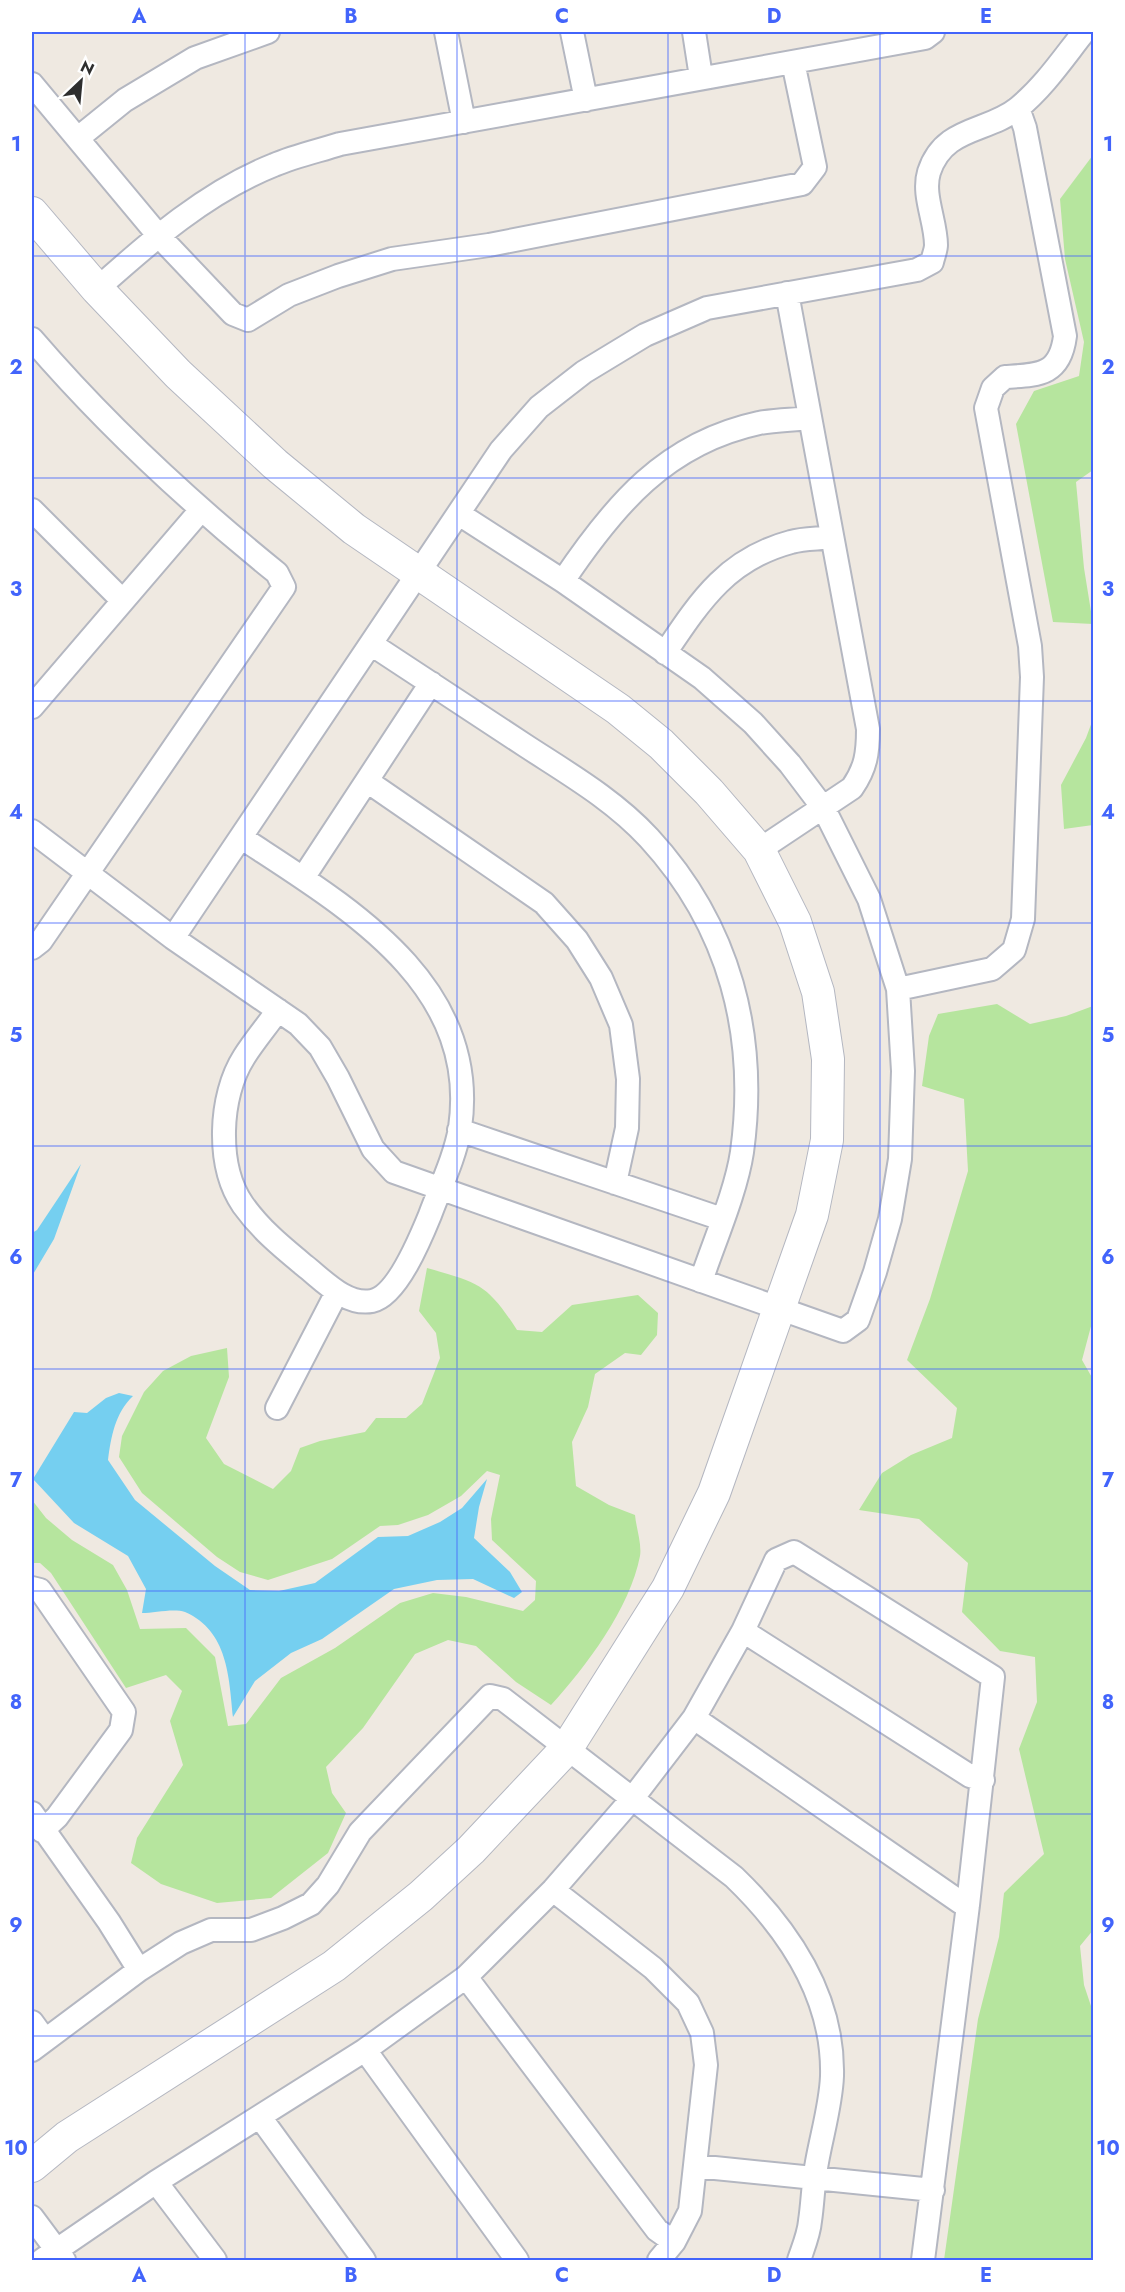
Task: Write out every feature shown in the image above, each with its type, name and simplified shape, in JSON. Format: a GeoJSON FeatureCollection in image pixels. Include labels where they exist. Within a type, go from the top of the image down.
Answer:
{"type":"FeatureCollection","features":[{"type":"Feature","properties":{"kind":"street"},"geometry":{"type":"LineString","coordinates":[[78,138],[125,100],[195,58],[268,32]]}},
{"type":"Feature","properties":{"kind":"street"},"geometry":{"type":"LineString","coordinates":[[446,32],[464,122]]}},
{"type":"Feature","properties":{"kind":"street"},"geometry":{"type":"LineString","coordinates":[[572,32],[586,100]]}},
{"type":"Feature","properties":{"kind":"street"},"geometry":{"type":"LineString","coordinates":[[694,32],[701,77]]}},
{"type":"Feature","properties":{"kind":"street"},"geometry":{"type":"LineString","coordinates":[[97,289],[158,235],[214,195],[273,165],[340,144],[925,38],[933,32]]}},
{"type":"Feature","properties":{"kind":"street"},"geometry":{"type":"LineString","coordinates":[[173,938],[501,450],[539,407],[584,372],[645,335],[707,308],[917,270],[932,262],[936,245],[928,192],[928,174],[938,152],[958,135],[1018,108],[1042,84],[1084,32]]}},
{"type":"Feature","properties":{"kind":"street"},"geometry":{"type":"LineString","coordinates":[[32,84],[158,235],[233,314],[248,320],[290,295],[392,259],[489,246],[802,184],[815,167],[793,62]]}},
{"type":"Feature","properties":{"kind":"street"},"geometry":{"type":"LineString","coordinates":[[898,989],[992,969],[1014,950],[1023,919],[1032,677],[1030,646],[986,408],[993,388],[1005,377],[1037,375],[1053,368],[1063,349],[1065,336],[1025,128],[1018,108]]}},
{"type":"Feature","properties":{"kind":"street"},"geometry":{"type":"LineString","coordinates":[[32,213],[97,289],[178,374],[275,464],[354,529],[618,710],[661,744],[759,850],[799,932],[818,992],[828,1059],[826,1140],[812,1215],[709,1503],[668,1588],[567,1748],[463,1857],[421,1896],[334,1966],[67,2138],[32,2166]]}},
{"type":"Feature","properties":{"kind":"street"},"geometry":{"type":"LineString","coordinates":[[759,850],[824,809],[852,788],[862,774],[868,754],[868,729],[787,293]]}},
{"type":"Feature","properties":{"kind":"street"},"geometry":{"type":"LineString","coordinates":[[32,339],[131,445],[200,511],[277,573],[284,587],[41,941],[32,948]]}},
{"type":"Feature","properties":{"kind":"street"},"geometry":{"type":"LineString","coordinates":[[563,580],[597,531],[637,487],[676,457],[715,437],[760,423],[810,418]]}},
{"type":"Feature","properties":{"kind":"street"},"geometry":{"type":"LineString","coordinates":[[32,510],[123,600]]}},
{"type":"Feature","properties":{"kind":"street"},"geometry":{"type":"LineString","coordinates":[[32,707],[39,682],[123,600],[200,511]]}},
{"type":"Feature","properties":{"kind":"street"},"geometry":{"type":"LineString","coordinates":[[32,831],[87,875],[173,938],[298,1024],[320,1047],[373,1149],[394,1173],[439,1191],[843,1331],[858,1320],[890,1219],[900,1159],[903,1071],[898,989],[869,900],[824,809],[790,764],[753,723],[702,678],[563,580],[459,514]]}},
{"type":"Feature","properties":{"kind":"street"},"geometry":{"type":"LineString","coordinates":[[665,653],[702,599],[729,571],[758,554],[792,541],[832,537]]}},
{"type":"Feature","properties":{"kind":"street"},"geometry":{"type":"LineString","coordinates":[[371,644],[603,796],[649,838],[691,893],[722,949],[741,1016],[748,1082],[742,1154],[723,1219],[701,1281]]}},
{"type":"Feature","properties":{"kind":"street"},"geometry":{"type":"LineString","coordinates":[[303,878],[431,683]]}},
{"type":"Feature","properties":{"kind":"street"},"geometry":{"type":"LineString","coordinates":[[367,781],[544,903],[577,940],[601,978],[621,1024],[628,1079],[627,1128],[615,1183]]}},
{"type":"Feature","properties":{"kind":"street"},"geometry":{"type":"LineString","coordinates":[[242,838],[303,878],[372,928],[405,959],[438,1007],[456,1048],[462,1089],[459,1130],[439,1191],[419,1242],[386,1294],[371,1301],[354,1299],[337,1292],[265,1233],[242,1203],[228,1168],[223,1129],[230,1091],[243,1059],[278,1010]]}},
{"type":"Feature","properties":{"kind":"street"},"geometry":{"type":"LineString","coordinates":[[459,1130],[723,1219]]}},
{"type":"Feature","properties":{"kind":"street"},"geometry":{"type":"LineString","coordinates":[[277,1408],[337,1292]]}},
{"type":"Feature","properties":{"kind":"street"},"geometry":{"type":"LineString","coordinates":[[32,2217],[54,2257],[156,2182],[365,2049],[466,1977],[553,1890],[632,1798],[694,1718],[743,1631],[776,1560],[794,1552],[993,1677],[968,1905],[923,2260]]}},
{"type":"Feature","properties":{"kind":"street"},"geometry":{"type":"LineString","coordinates":[[32,1588],[40,1590],[124,1712],[121,1730],[57,1817],[37,1822],[109,1922],[139,1970]]}},
{"type":"Feature","properties":{"kind":"street"},"geometry":{"type":"LineString","coordinates":[[743,1631],[970,1776],[983,1780]]}},
{"type":"Feature","properties":{"kind":"street"},"geometry":{"type":"LineString","coordinates":[[32,2022],[38,2045],[139,1970],[181,1943],[211,1930],[251,1930],[311,1904],[328,1885],[360,1832],[490,1696],[503,1699],[734,1877],[766,1908],[790,1941],[812,1981],[828,2029],[832,2077],[813,2179],[810,2224],[799,2260]]}},
{"type":"Feature","properties":{"kind":"street"},"geometry":{"type":"LineString","coordinates":[[694,1718],[960,1902],[968,1905]]}},
{"type":"Feature","properties":{"kind":"street"},"geometry":{"type":"LineString","coordinates":[[553,1890],[653,1968],[688,2003],[702,2033],[706,2065],[690,2211],[674,2242],[659,2260]]}},
{"type":"Feature","properties":{"kind":"street"},"geometry":{"type":"LineString","coordinates":[[466,1977],[657,2230],[674,2242]]}},
{"type":"Feature","properties":{"kind":"street"},"geometry":{"type":"LineString","coordinates":[[365,2049],[517,2260]]}},
{"type":"Feature","properties":{"kind":"street"},"geometry":{"type":"LineString","coordinates":[[260,2117],[364,2260]]}},
{"type":"Feature","properties":{"kind":"street"},"geometry":{"type":"LineString","coordinates":[[695,2166],[933,2190]]}},
{"type":"Feature","properties":{"kind":"street"},"geometry":{"type":"LineString","coordinates":[[156,2182],[214,2260]]}},
{"type":"Feature","properties":{"kind":"green space"},"geometry":{"type":"Polygon","coordinates":[[[1093,155],[1093,470],[1076,482],[1084,568],[1093,624],[1053,622],[1016,424],[1034,391],[1079,376],[1084,342],[1065,259],[1060,199],[1093,155]]]}},
{"type":"Feature","properties":{"kind":"green space"},"geometry":{"type":"Polygon","coordinates":[[[1093,719],[1093,825],[1064,829],[1061,785],[1086,738],[1093,719]]]}},
{"type":"Feature","properties":{"kind":"green space"},"geometry":{"type":"Polygon","coordinates":[[[997,1004],[1030,1024],[1066,1016],[1093,1006],[1094,1315],[1082,1360],[1094,1381],[1094,1929],[1080,1946],[1084,1985],[1094,2015],[1094,2194],[1091,2226],[1093,2260],[944,2260],[978,2019],[999,1937],[1004,1893],[1044,1854],[1019,1749],[1037,1702],[1035,1657],[1000,1651],[962,1612],[968,1563],[919,1519],[859,1510],[882,1473],[911,1455],[952,1438],[957,1408],[907,1360],[930,1299],[968,1171],[964,1099],[922,1086],[929,1036],[938,1014],[997,1004]]]}},
{"type":"Feature","properties":{"kind":"green space"},"geometry":{"type":"Polygon","coordinates":[[[427,1268],[481,1287],[498,1303],[517,1330],[542,1332],[572,1305],[638,1295],[658,1313],[657,1335],[641,1355],[625,1353],[595,1374],[588,1407],[572,1442],[576,1486],[609,1505],[635,1515],[640,1541],[640,1556],[627,1596],[592,1655],[551,1705],[516,1682],[476,1646],[448,1640],[415,1654],[363,1728],[326,1767],[332,1793],[346,1813],[328,1853],[271,1898],[217,1903],[161,1884],[131,1863],[137,1838],[183,1765],[170,1721],[182,1691],[166,1675],[126,1688],[51,1573],[40,1563],[32,1563],[32,1500],[46,1518],[72,1540],[113,1565],[127,1590],[140,1629],[186,1628],[215,1657],[228,1726],[246,1724],[281,1678],[335,1648],[400,1603],[433,1593],[466,1597],[523,1611],[535,1600],[536,1581],[492,1540],[491,1519],[500,1475],[487,1471],[461,1496],[428,1515],[398,1525],[380,1526],[332,1559],[268,1580],[240,1572],[217,1557],[142,1493],[119,1457],[122,1436],[144,1392],[163,1371],[191,1356],[227,1348],[229,1377],[206,1438],[224,1464],[273,1489],[291,1471],[300,1448],[320,1441],[365,1432],[376,1418],[406,1418],[422,1404],[440,1358],[436,1333],[419,1311],[427,1268]]]}},
{"type":"Feature","properties":{"kind":"water"},"geometry":{"type":"Polygon","coordinates":[[[81,1164],[54,1239],[32,1276],[32,1233],[37,1230],[81,1164]]]}},
{"type":"Feature","properties":{"kind":"water"},"geometry":{"type":"Polygon","coordinates":[[[119,1393],[133,1396],[118,1418],[112,1434],[108,1460],[135,1500],[215,1566],[250,1590],[279,1591],[315,1583],[378,1537],[408,1536],[440,1522],[462,1508],[487,1479],[474,1538],[510,1572],[522,1592],[514,1598],[473,1579],[437,1580],[394,1589],[322,1639],[291,1653],[255,1681],[233,1717],[224,1657],[210,1631],[199,1620],[185,1612],[142,1613],[146,1589],[128,1556],[74,1523],[33,1479],[74,1412],[87,1413],[106,1398],[119,1393]]]}}]}
